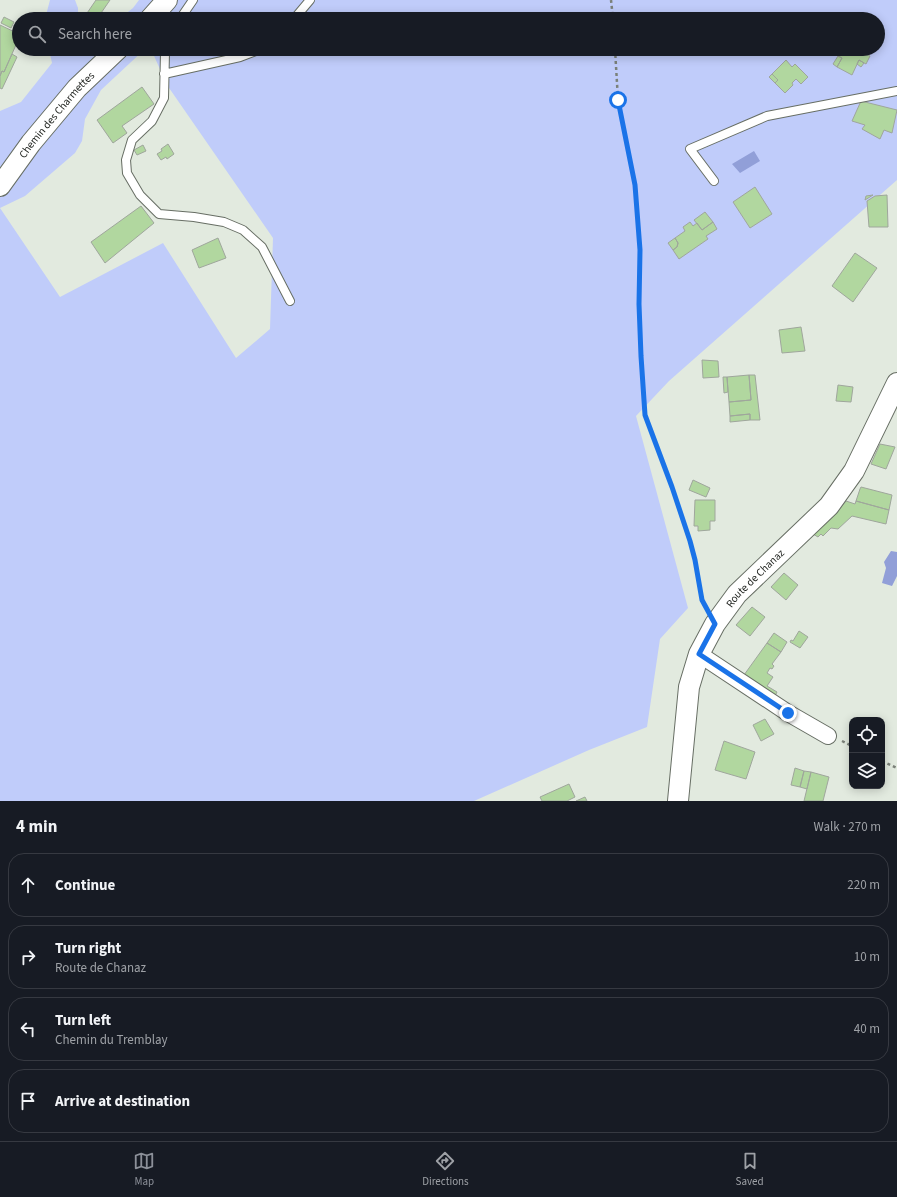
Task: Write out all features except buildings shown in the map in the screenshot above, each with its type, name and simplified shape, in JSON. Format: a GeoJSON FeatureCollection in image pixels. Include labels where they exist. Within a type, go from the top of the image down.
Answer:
{"type":"FeatureCollection","features":[{"type":"Feature","properties":{"kind":"street"},"geometry":{"type":"LineString","coordinates":[[156,12],[167,0]]}},
{"type":"Feature","properties":{"kind":"street","name":"Chemin des Charmettes"},"geometry":{"type":"LineString","coordinates":[[0,186],[31,143],[77,88],[111,56]]}},
{"type":"Feature","properties":{"kind":"street","name":"Route de Chanaz"},"geometry":{"type":"LineString","coordinates":[[678,801],[689,687],[699,654],[715,624],[737,594],[829,506],[854,472],[897,383]]}},
{"type":"Feature","properties":{"kind":"street"},"geometry":{"type":"LineString","coordinates":[[699,654],[788,713],[828,736]]}},
{"type":"Feature","properties":{"kind":"lane"},"geometry":{"type":"LineString","coordinates":[[185,12],[193,0]]}},
{"type":"Feature","properties":{"kind":"lane"},"geometry":{"type":"LineString","coordinates":[[300,12],[310,0]]}},
{"type":"Feature","properties":{"kind":"lane"},"geometry":{"type":"LineString","coordinates":[[165,56],[164,98],[152,121],[132,140],[126,160],[127,173],[140,195],[159,214],[194,217],[224,222],[243,230],[262,247],[290,301]]}},
{"type":"Feature","properties":{"kind":"lane"},"geometry":{"type":"LineString","coordinates":[[164,74],[243,56]]}},
{"type":"Feature","properties":{"kind":"lane"},"geometry":{"type":"LineString","coordinates":[[714,181],[690,149],[767,116],[897,91]]}},
{"type":"Feature","properties":{"kind":"path"},"geometry":{"type":"LineString","coordinates":[[611,0],[612,12]]}},
{"type":"Feature","properties":{"kind":"path"},"geometry":{"type":"LineString","coordinates":[[615,56],[618,100],[635,192],[640,250],[639,312],[645,415],[672,487],[690,541],[702,600],[715,624]]}},
{"type":"Feature","properties":{"kind":"path"},"geometry":{"type":"LineString","coordinates":[[885,762],[897,768]]}},
{"type":"Feature","properties":{"kind":"shaded area"},"geometry":{"type":"Polygon","coordinates":[[[50,0],[75,0],[78,8],[78,12],[47,12],[50,0]]]}},
{"type":"Feature","properties":{"kind":"shaded area"},"geometry":{"type":"Polygon","coordinates":[[[139,0],[897,0],[897,180],[669,381],[636,416],[688,608],[660,639],[647,727],[589,750],[474,801],[0,801],[0,208],[60,297],[163,243],[236,358],[270,329],[273,238],[167,85],[154,56],[885,56],[885,12],[128,12],[139,0]]]}},
{"type":"Feature","properties":{"kind":"shaded area"},"geometry":{"type":"Polygon","coordinates":[[[50,56],[137,56],[101,90],[85,119],[82,141],[75,153],[25,196],[0,208],[0,111],[21,102],[52,63],[50,56]]]}},
{"type":"Feature","properties":{"kind":"shaded area"},"geometry":{"type":"Polygon","coordinates":[[[754,151],[760,161],[740,173],[732,164],[754,151]]]}},
{"type":"Feature","properties":{"kind":"shaded area"},"geometry":{"type":"Polygon","coordinates":[[[891,551],[897,552],[897,576],[892,586],[882,583],[886,568],[884,562],[891,551]]]}},
{"type":"Feature","properties":{"kind":"route"},"geometry":{"type":"LineString","coordinates":[[618,100],[635,185],[640,250],[639,304],[645,415],[672,487],[690,541],[702,600],[715,624],[699,654],[788,713]]}}]}
